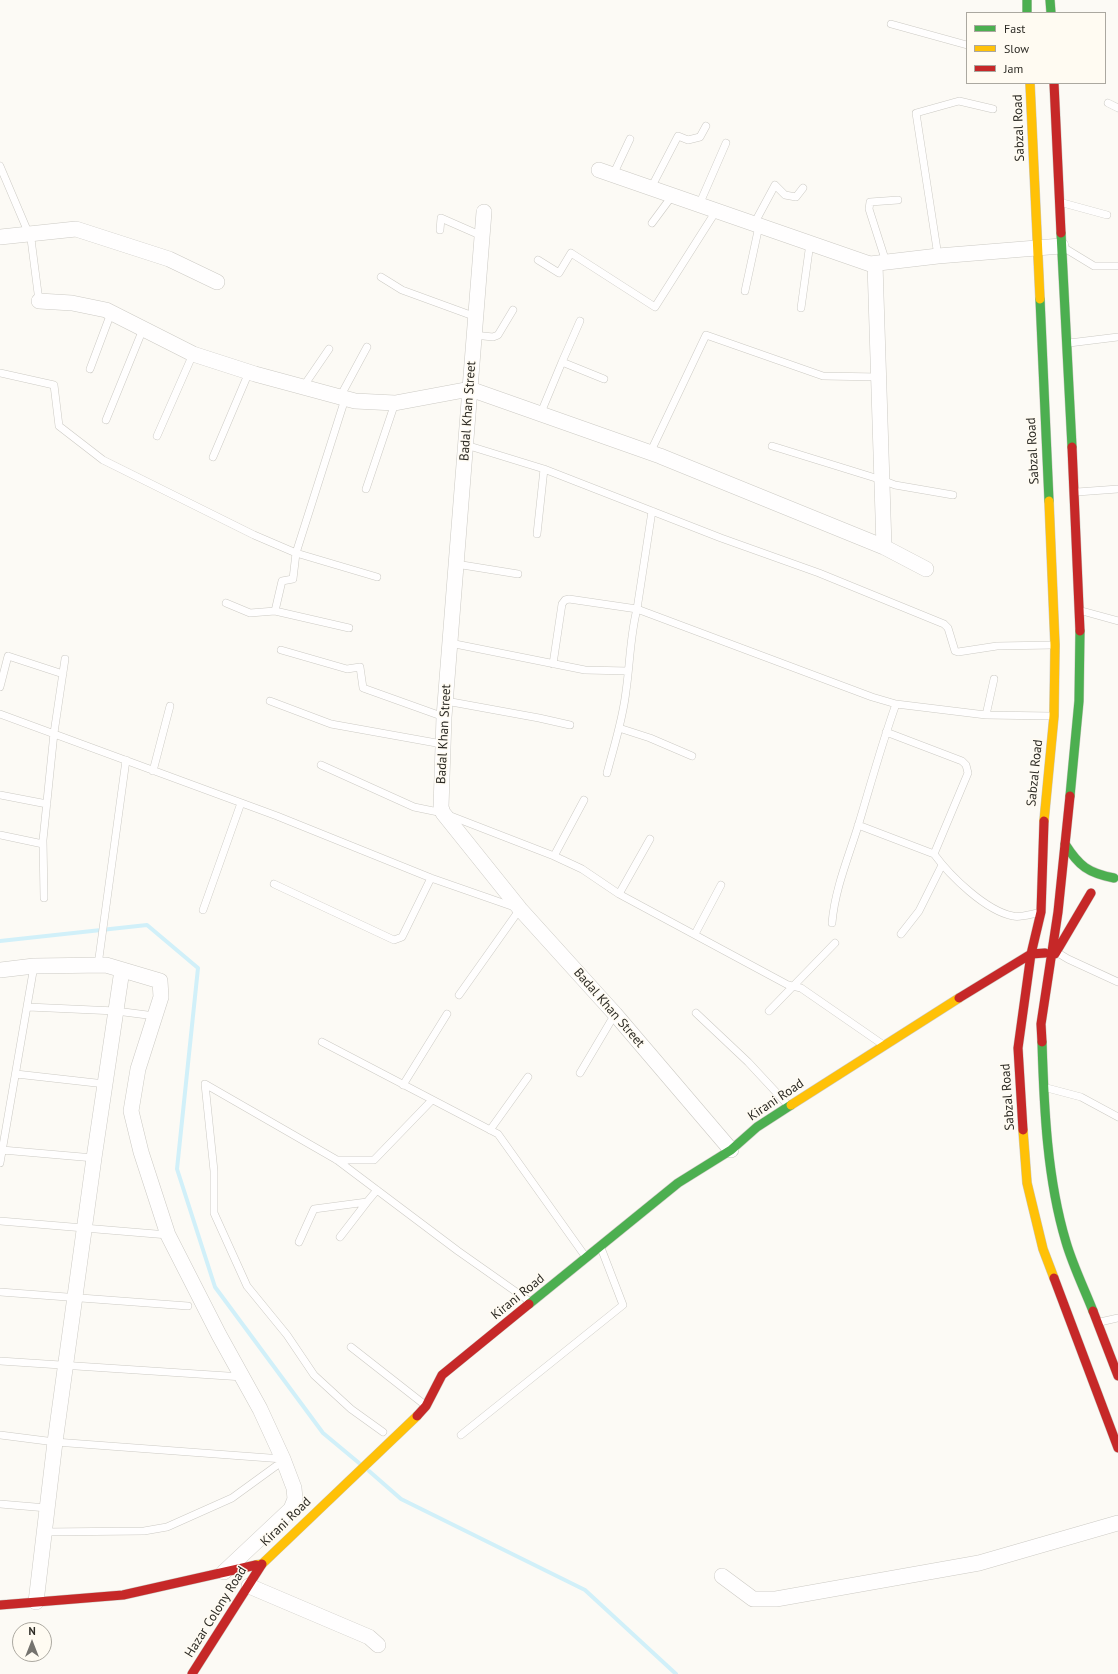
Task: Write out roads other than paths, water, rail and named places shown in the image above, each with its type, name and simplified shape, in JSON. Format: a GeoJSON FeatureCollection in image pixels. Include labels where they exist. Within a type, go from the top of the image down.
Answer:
{"type":"FeatureCollection","features":[{"type":"Feature","properties":{"kind":"main road"},"geometry":{"type":"LineString","coordinates":[[1027,0],[1028,12]]}},
{"type":"Feature","properties":{"kind":"main road"},"geometry":{"type":"LineString","coordinates":[[1050,0],[1051,12]]}},
{"type":"Feature","properties":{"kind":"main road","name":"Sabzal Road"},"geometry":{"type":"LineString","coordinates":[[1030,84],[1055,644],[1054,716],[1045,806],[1041,912],[1031,954],[1018,1048],[1019,1086],[1027,1183],[1043,1250],[1118,1448]]}},
{"type":"Feature","properties":{"kind":"main road"},"geometry":{"type":"LineString","coordinates":[[1054,84],[1073,493],[1080,610],[1079,701],[1065,844],[1065,908],[1054,952],[1049,965],[1041,1024],[1043,1087],[1045,1123],[1059,1212],[1066,1243],[1118,1376]]}},
{"type":"Feature","properties":{"kind":"main road"},"geometry":{"type":"LineString","coordinates":[[1065,844],[1076,861],[1097,874],[1116,877]]}},
{"type":"Feature","properties":{"kind":"main road"},"geometry":{"type":"LineString","coordinates":[[1065,908],[1116,877]]}},
{"type":"Feature","properties":{"kind":"main road"},"geometry":{"type":"LineString","coordinates":[[1054,952],[1097,889]]}},
{"type":"Feature","properties":{"kind":"main road","name":"Kirani Road"},"geometry":{"type":"LineString","coordinates":[[0,1606],[123,1595],[262,1564],[284,1541],[417,1416],[426,1406],[442,1375],[678,1183],[731,1150],[756,1127],[884,1045],[1031,954],[1054,952]]}},
{"type":"Feature","properties":{"kind":"main road","name":"Hazar Colony Road"},"geometry":{"type":"LineString","coordinates":[[192,1674],[250,1586],[262,1564]]}},
{"type":"Feature","properties":{"kind":"street"},"geometry":{"type":"LineString","coordinates":[[599,170],[870,264],[938,256],[1061,246]]}},
{"type":"Feature","properties":{"kind":"street","name":"Badal Khan Street"},"geometry":{"type":"LineString","coordinates":[[484,212],[442,744],[441,807],[443,813],[520,908],[615,1014],[731,1150]]}},
{"type":"Feature","properties":{"kind":"street"},"geometry":{"type":"LineString","coordinates":[[0,238],[76,229],[169,259],[217,282]]}},
{"type":"Feature","properties":{"kind":"street"},"geometry":{"type":"LineString","coordinates":[[880,263],[879,377],[884,547]]}},
{"type":"Feature","properties":{"kind":"street"},"geometry":{"type":"LineString","coordinates":[[39,301],[72,303],[106,310],[193,354],[249,372],[355,401],[395,403],[470,389],[650,453],[884,547],[926,569]]}},
{"type":"Feature","properties":{"kind":"street"},"geometry":{"type":"LineString","coordinates":[[0,970],[99,959],[106,965],[160,981],[161,997],[138,1069],[131,1111],[141,1152],[168,1235],[219,1335],[260,1409],[280,1462],[294,1488],[295,1499],[291,1509],[221,1574]]}},
{"type":"Feature","properties":{"kind":"street"},"geometry":{"type":"LineString","coordinates":[[36,1602],[65,1366],[122,970]]}},
{"type":"Feature","properties":{"kind":"street"},"geometry":{"type":"LineString","coordinates":[[722,1576],[753,1599],[776,1599],[979,1563],[1118,1523]]}},
{"type":"Feature","properties":{"kind":"street"},"geometry":{"type":"LineString","coordinates":[[250,1586],[369,1637],[378,1645]]}},
{"type":"Feature","properties":{"kind":"lane"},"geometry":{"type":"LineString","coordinates":[[891,24],[966,45]]}},
{"type":"Feature","properties":{"kind":"lane"},"geometry":{"type":"LineString","coordinates":[[938,256],[916,113],[958,101],[993,109]]}},
{"type":"Feature","properties":{"kind":"lane"},"geometry":{"type":"LineString","coordinates":[[1108,103],[1118,108]]}},
{"type":"Feature","properties":{"kind":"lane"},"geometry":{"type":"LineString","coordinates":[[650,188],[678,136],[688,140],[700,137],[706,126]]}},
{"type":"Feature","properties":{"kind":"lane"},"geometry":{"type":"LineString","coordinates":[[613,175],[630,139]]}},
{"type":"Feature","properties":{"kind":"lane"},"geometry":{"type":"LineString","coordinates":[[699,205],[726,143]]}},
{"type":"Feature","properties":{"kind":"lane"},"geometry":{"type":"LineString","coordinates":[[0,166],[31,238],[39,301]]}},
{"type":"Feature","properties":{"kind":"lane"},"geometry":{"type":"LineString","coordinates":[[745,291],[756,225],[775,185],[785,195],[796,197],[803,188]]}},
{"type":"Feature","properties":{"kind":"lane"},"geometry":{"type":"LineString","coordinates":[[652,223],[672,196]]}},
{"type":"Feature","properties":{"kind":"lane"},"geometry":{"type":"LineString","coordinates":[[880,263],[869,209],[870,202],[898,200]]}},
{"type":"Feature","properties":{"kind":"lane"},"geometry":{"type":"LineString","coordinates":[[1059,202],[1107,215]]}},
{"type":"Feature","properties":{"kind":"lane"},"geometry":{"type":"LineString","coordinates":[[538,260],[559,273],[571,253],[654,306],[716,211]]}},
{"type":"Feature","properties":{"kind":"lane"},"geometry":{"type":"LineString","coordinates":[[440,230],[441,218],[482,236]]}},
{"type":"Feature","properties":{"kind":"lane"},"geometry":{"type":"LineString","coordinates":[[801,308],[810,243]]}},
{"type":"Feature","properties":{"kind":"lane"},"geometry":{"type":"LineString","coordinates":[[1061,246],[1094,266],[1118,266]]}},
{"type":"Feature","properties":{"kind":"lane"},"geometry":{"type":"LineString","coordinates":[[381,277],[402,290],[476,317]]}},
{"type":"Feature","properties":{"kind":"lane"},"geometry":{"type":"LineString","coordinates":[[474,335],[493,337],[498,335],[513,310]]}},
{"type":"Feature","properties":{"kind":"lane"},"geometry":{"type":"LineString","coordinates":[[90,369],[111,313]]}},
{"type":"Feature","properties":{"kind":"lane"},"geometry":{"type":"LineString","coordinates":[[540,415],[580,321]]}},
{"type":"Feature","properties":{"kind":"lane"},"geometry":{"type":"LineString","coordinates":[[106,420],[143,329]]}},
{"type":"Feature","properties":{"kind":"lane"},"geometry":{"type":"LineString","coordinates":[[650,453],[706,336],[823,376],[879,377]]}},
{"type":"Feature","properties":{"kind":"lane"},"geometry":{"type":"LineString","coordinates":[[1066,343],[1118,337]]}},
{"type":"Feature","properties":{"kind":"lane"},"geometry":{"type":"LineString","coordinates":[[275,611],[282,581],[293,579],[296,553],[343,398],[367,347]]}},
{"type":"Feature","properties":{"kind":"lane"},"geometry":{"type":"LineString","coordinates":[[303,387],[329,349]]}},
{"type":"Feature","properties":{"kind":"lane"},"geometry":{"type":"LineString","coordinates":[[157,436],[193,354]]}},
{"type":"Feature","properties":{"kind":"lane"},"geometry":{"type":"LineString","coordinates":[[562,362],[604,379]]}},
{"type":"Feature","properties":{"kind":"lane"},"geometry":{"type":"LineString","coordinates":[[0,372],[54,385],[59,426],[103,460],[254,535],[296,553],[377,577]]}},
{"type":"Feature","properties":{"kind":"lane"},"geometry":{"type":"LineString","coordinates":[[212,457],[249,372]]}},
{"type":"Feature","properties":{"kind":"lane"},"geometry":{"type":"LineString","coordinates":[[366,489],[395,403]]}},
{"type":"Feature","properties":{"kind":"lane"},"geometry":{"type":"LineString","coordinates":[[466,445],[544,469],[819,573],[944,624],[948,628],[953,648],[958,652],[998,646],[1055,644]]}},
{"type":"Feature","properties":{"kind":"lane"},"geometry":{"type":"LineString","coordinates":[[772,446],[895,485],[953,495]]}},
{"type":"Feature","properties":{"kind":"lane"},"geometry":{"type":"LineString","coordinates":[[537,534],[544,469]]}},
{"type":"Feature","properties":{"kind":"lane"},"geometry":{"type":"LineString","coordinates":[[1073,493],[1118,489]]}},
{"type":"Feature","properties":{"kind":"lane"},"geometry":{"type":"LineString","coordinates":[[607,773],[619,728],[626,692],[634,620],[652,511]]}},
{"type":"Feature","properties":{"kind":"lane"},"geometry":{"type":"LineString","coordinates":[[456,564],[518,574]]}},
{"type":"Feature","properties":{"kind":"lane"},"geometry":{"type":"LineString","coordinates":[[554,664],[562,604],[565,600],[569,600],[637,609],[872,697],[896,704],[986,715],[1054,716]]}},
{"type":"Feature","properties":{"kind":"lane"},"geometry":{"type":"LineString","coordinates":[[226,603],[250,613],[275,611],[349,628]]}},
{"type":"Feature","properties":{"kind":"lane"},"geometry":{"type":"LineString","coordinates":[[1080,610],[1118,622]]}},
{"type":"Feature","properties":{"kind":"lane"},"geometry":{"type":"LineString","coordinates":[[450,643],[585,670],[628,671]]}},
{"type":"Feature","properties":{"kind":"lane"},"geometry":{"type":"LineString","coordinates":[[281,650],[347,669],[360,667],[363,688],[444,717]]}},
{"type":"Feature","properties":{"kind":"lane"},"geometry":{"type":"LineString","coordinates":[[0,686],[8,656],[63,674]]}},
{"type":"Feature","properties":{"kind":"lane"},"geometry":{"type":"LineString","coordinates":[[44,898],[43,844],[54,733],[65,658]]}},
{"type":"Feature","properties":{"kind":"lane"},"geometry":{"type":"LineString","coordinates":[[986,715],[994,678]]}},
{"type":"Feature","properties":{"kind":"lane"},"geometry":{"type":"LineString","coordinates":[[270,701],[330,724],[442,744]]}},
{"type":"Feature","properties":{"kind":"lane"},"geometry":{"type":"LineString","coordinates":[[446,701],[570,725]]}},
{"type":"Feature","properties":{"kind":"lane"},"geometry":{"type":"LineString","coordinates":[[832,923],[834,903],[848,852],[896,704]]}},
{"type":"Feature","properties":{"kind":"lane"},"geometry":{"type":"LineString","coordinates":[[153,771],[170,706]]}},
{"type":"Feature","properties":{"kind":"lane"},"geometry":{"type":"LineString","coordinates":[[0,714],[241,803],[431,878],[520,908],[459,995]]}},
{"type":"Feature","properties":{"kind":"lane"},"geometry":{"type":"LineString","coordinates":[[619,728],[650,738],[692,756]]}},
{"type":"Feature","properties":{"kind":"lane"},"geometry":{"type":"LineString","coordinates":[[886,732],[962,762],[966,765],[968,773],[934,854]]}},
{"type":"Feature","properties":{"kind":"lane"},"geometry":{"type":"LineString","coordinates":[[99,959],[126,760]]}},
{"type":"Feature","properties":{"kind":"lane"},"geometry":{"type":"LineString","coordinates":[[321,765],[414,807],[443,813],[582,868],[619,894],[788,985],[801,988],[884,1045]]}},
{"type":"Feature","properties":{"kind":"lane"},"geometry":{"type":"LineString","coordinates":[[0,795],[47,804]]}},
{"type":"Feature","properties":{"kind":"lane"},"geometry":{"type":"LineString","coordinates":[[554,856],[584,800]]}},
{"type":"Feature","properties":{"kind":"lane"},"geometry":{"type":"LineString","coordinates":[[203,910],[241,803]]}},
{"type":"Feature","properties":{"kind":"lane"},"geometry":{"type":"LineString","coordinates":[[858,825],[934,854],[942,865],[964,886],[988,905],[1014,917],[1041,912]]}},
{"type":"Feature","properties":{"kind":"lane"},"geometry":{"type":"LineString","coordinates":[[0,836],[43,844]]}},
{"type":"Feature","properties":{"kind":"lane"},"geometry":{"type":"LineString","coordinates":[[619,894],[650,839]]}},
{"type":"Feature","properties":{"kind":"lane"},"geometry":{"type":"LineString","coordinates":[[901,934],[919,911],[942,865]]}},
{"type":"Feature","properties":{"kind":"lane"},"geometry":{"type":"LineString","coordinates":[[274,884],[394,940],[402,938],[431,878]]}},
{"type":"Feature","properties":{"kind":"lane"},"geometry":{"type":"LineString","coordinates":[[695,934],[721,885]]}},
{"type":"Feature","properties":{"kind":"lane"},"geometry":{"type":"LineString","coordinates":[[769,1010],[835,943]]}},
{"type":"Feature","properties":{"kind":"lane"},"geometry":{"type":"LineString","coordinates":[[1054,952],[1118,982]]}},
{"type":"Feature","properties":{"kind":"lane"},"geometry":{"type":"LineString","coordinates":[[0,1162],[34,966]]}},
{"type":"Feature","properties":{"kind":"lane"},"geometry":{"type":"LineString","coordinates":[[28,1007],[116,1011],[155,1016]]}},
{"type":"Feature","properties":{"kind":"lane"},"geometry":{"type":"LineString","coordinates":[[696,1013],[748,1062],[789,1106]]}},
{"type":"Feature","properties":{"kind":"lane"},"geometry":{"type":"LineString","coordinates":[[403,1085],[447,1014]]}},
{"type":"Feature","properties":{"kind":"lane"},"geometry":{"type":"LineString","coordinates":[[580,1073],[615,1014]]}},
{"type":"Feature","properties":{"kind":"lane"},"geometry":{"type":"LineString","coordinates":[[322,1042],[498,1134],[586,1258]]}},
{"type":"Feature","properties":{"kind":"lane"},"geometry":{"type":"LineString","coordinates":[[16,1074],[105,1084]]}},
{"type":"Feature","properties":{"kind":"lane"},"geometry":{"type":"LineString","coordinates":[[490,1130],[528,1077]]}},
{"type":"Feature","properties":{"kind":"lane"},"geometry":{"type":"LineString","coordinates":[[383,1432],[351,1409],[314,1375],[287,1335],[247,1286],[214,1213],[214,1171],[205,1084],[337,1160],[458,1251],[532,1302]]}},
{"type":"Feature","properties":{"kind":"lane"},"geometry":{"type":"LineString","coordinates":[[1043,1087],[1081,1097],[1118,1117]]}},
{"type":"Feature","properties":{"kind":"lane"},"geometry":{"type":"LineString","coordinates":[[337,1160],[374,1160],[432,1100]]}},
{"type":"Feature","properties":{"kind":"lane"},"geometry":{"type":"LineString","coordinates":[[2,1150],[94,1158]]}},
{"type":"Feature","properties":{"kind":"lane"},"geometry":{"type":"LineString","coordinates":[[340,1237],[377,1190]]}},
{"type":"Feature","properties":{"kind":"lane"},"geometry":{"type":"LineString","coordinates":[[299,1242],[314,1209],[367,1202]]}},
{"type":"Feature","properties":{"kind":"lane"},"geometry":{"type":"LineString","coordinates":[[0,1221],[168,1235]]}},
{"type":"Feature","properties":{"kind":"lane"},"geometry":{"type":"LineString","coordinates":[[461,1435],[623,1305],[600,1246]]}},
{"type":"Feature","properties":{"kind":"lane"},"geometry":{"type":"LineString","coordinates":[[0,1292],[188,1306]]}},
{"type":"Feature","properties":{"kind":"lane"},"geometry":{"type":"LineString","coordinates":[[1098,1322],[1118,1318]]}},
{"type":"Feature","properties":{"kind":"lane"},"geometry":{"type":"LineString","coordinates":[[351,1347],[426,1406]]}},
{"type":"Feature","properties":{"kind":"lane"},"geometry":{"type":"LineString","coordinates":[[0,1360],[65,1366],[243,1377]]}},
{"type":"Feature","properties":{"kind":"lane"},"geometry":{"type":"LineString","coordinates":[[0,1435],[55,1442],[280,1462]]}},
{"type":"Feature","properties":{"kind":"lane"},"geometry":{"type":"LineString","coordinates":[[44,1532],[144,1531],[167,1527],[232,1498],[280,1462]]}},
{"type":"Feature","properties":{"kind":"lane"},"geometry":{"type":"LineString","coordinates":[[0,1504],[47,1508]]}},
{"type":"Feature","properties":{"kind":"waterway"},"geometry":{"type":"LineString","coordinates":[[0,941],[147,925],[198,968],[177,1169],[215,1287],[323,1433],[359,1463]]}},
{"type":"Feature","properties":{"kind":"waterway"},"geometry":{"type":"LineString","coordinates":[[369,1471],[401,1499],[585,1590],[676,1674]]}}]}
